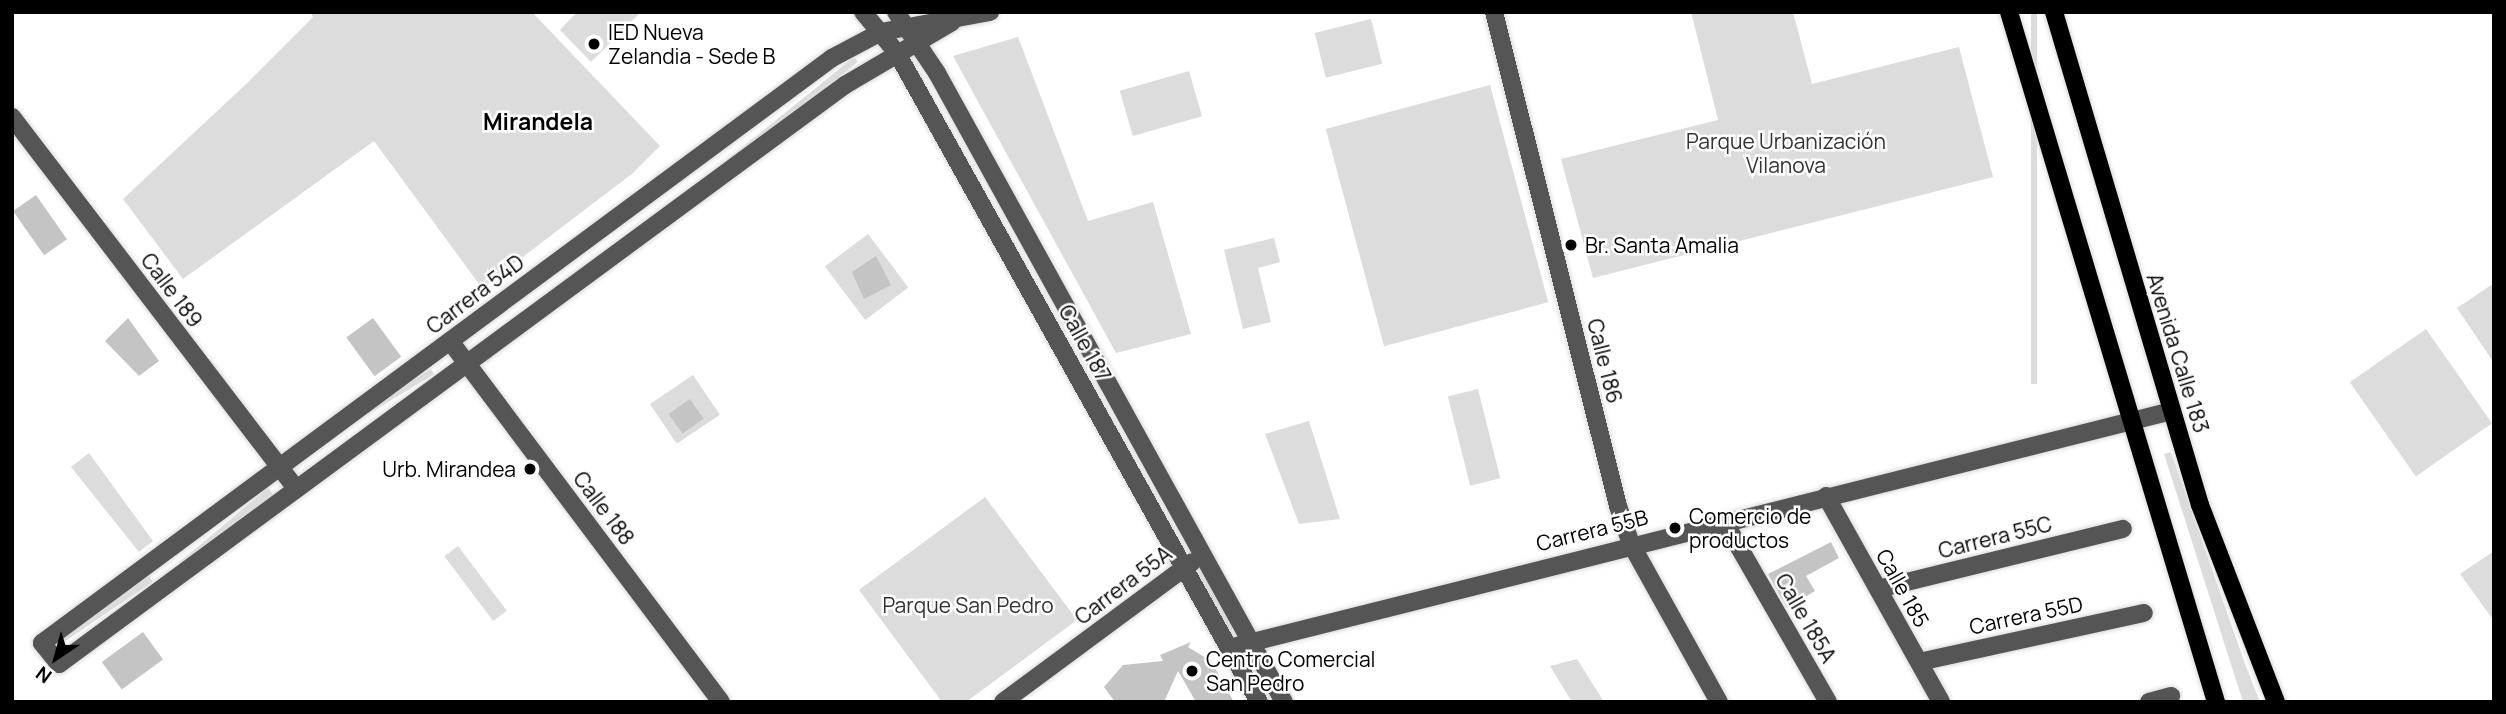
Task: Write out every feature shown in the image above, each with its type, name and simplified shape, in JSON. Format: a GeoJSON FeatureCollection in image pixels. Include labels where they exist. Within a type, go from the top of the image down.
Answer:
{"type":"FeatureCollection","features":[{"type":"Feature","properties":{"kind":"main road"},"geometry":{"type":"LineString","coordinates":[[2008,12],[2216,702]]}},
{"type":"Feature","properties":{"kind":"main road","name":"Avenida Calle 183"},"geometry":{"type":"LineString","coordinates":[[2054,12],[2210,536],[2276,702]]}},
{"type":"Feature","properties":{"kind":"street","name":"Calle 187"},"geometry":{"type":"LineString","coordinates":[[863,12],[897,53],[1259,702]]}},
{"type":"Feature","properties":{"kind":"street","name":"Calle 187"},"geometry":{"type":"LineString","coordinates":[[896,12],[912,34],[1284,702]]}},
{"type":"Feature","properties":{"kind":"street","name":"Carrera 54D"},"geometry":{"type":"LineString","coordinates":[[912,34],[897,53],[845,85],[58,664],[42,643],[832,58],[881,32],[912,34],[990,12]]}},
{"type":"Feature","properties":{"kind":"street","name":"Calle 186"},"geometry":{"type":"LineString","coordinates":[[1494,12],[1631,544],[1719,702]]}},
{"type":"Feature","properties":{"kind":"street","name":"Calle 189"},"geometry":{"type":"LineString","coordinates":[[12,117],[296,489]]}},
{"type":"Feature","properties":{"kind":"street","name":"Calle 188"},"geometry":{"type":"LineString","coordinates":[[450,341],[721,702]]}},
{"type":"Feature","properties":{"kind":"street","name":"Carrera 55B"},"geometry":{"type":"LineString","coordinates":[[1229,648],[1631,544],[2172,411]]}},
{"type":"Feature","properties":{"kind":"street","name":"Calle 185"},"geometry":{"type":"LineString","coordinates":[[1826,496],[1941,702]]}},
{"type":"Feature","properties":{"kind":"street","name":"Calle 185A"},"geometry":{"type":"LineString","coordinates":[[1724,521],[1828,702]]}},
{"type":"Feature","properties":{"kind":"street","name":"Carrera 55C"},"geometry":{"type":"LineString","coordinates":[[1878,589],[2123,529]]}},
{"type":"Feature","properties":{"kind":"street","name":"Carrera 55A"},"geometry":{"type":"LineString","coordinates":[[1003,702],[1202,554]]}},
{"type":"Feature","properties":{"kind":"street"},"geometry":{"type":"LineString","coordinates":[[154,560],[170,582]]}},
{"type":"Feature","properties":{"kind":"street","name":"Carrera 55D"},"geometry":{"type":"LineString","coordinates":[[1919,662],[2144,612]]}},
{"type":"Feature","properties":{"kind":"street"},"geometry":{"type":"LineString","coordinates":[[2149,702],[2171,696]]}},
{"type":"Feature","properties":{"kind":"green space"},"geometry":{"type":"Polygon","coordinates":[[[310,12],[532,12],[660,146],[633,173],[482,288],[374,141],[183,279],[123,199],[313,17],[310,12]]]}},
{"type":"Feature","properties":{"kind":"green space"},"geometry":{"type":"Polygon","coordinates":[[[577,12],[641,12],[591,62],[560,30],[577,12]]]}},
{"type":"Feature","properties":{"kind":"green space","name":"Parque Urbanización Vilanova"},"geometry":{"type":"Polygon","coordinates":[[[1691,12],[1793,12],[1812,84],[1959,47],[1993,177],[1593,278],[1561,159],[1718,120],[1691,12]]]}},
{"type":"Feature","properties":{"kind":"green space"},"geometry":{"type":"Polygon","coordinates":[[[2031,12],[2037,12],[2037,384],[2031,384],[2031,12]]]}},
{"type":"Feature","properties":{"kind":"green space"},"geometry":{"type":"Polygon","coordinates":[[[1371,19],[1382,64],[1326,78],[1315,33],[1371,19]]]}},
{"type":"Feature","properties":{"kind":"green space"},"geometry":{"type":"Polygon","coordinates":[[[1018,37],[1088,221],[1153,202],[1191,334],[1116,353],[953,56],[1018,37]]]}},
{"type":"Feature","properties":{"kind":"green space"},"geometry":{"type":"Polygon","coordinates":[[[854,57],[858,62],[486,363],[482,358],[854,57]]]}},
{"type":"Feature","properties":{"kind":"green space"},"geometry":{"type":"Polygon","coordinates":[[[1189,71],[1202,116],[1133,136],[1120,91],[1189,71]]]}},
{"type":"Feature","properties":{"kind":"green space"},"geometry":{"type":"Polygon","coordinates":[[[1490,85],[1548,302],[1384,346],[1326,129],[1490,85]]]}},
{"type":"Feature","properties":{"kind":"green space"},"geometry":{"type":"Polygon","coordinates":[[[868,234],[908,288],[865,320],[825,266],[868,234]]]}},
{"type":"Feature","properties":{"kind":"green space"},"geometry":{"type":"Polygon","coordinates":[[[1274,238],[1280,262],[1258,268],[1271,322],[1243,329],[1224,250],[1274,238]]]}},
{"type":"Feature","properties":{"kind":"green space"},"geometry":{"type":"Polygon","coordinates":[[[2494,283],[2494,363],[2457,308],[2494,283]]]}},
{"type":"Feature","properties":{"kind":"green space"},"geometry":{"type":"Polygon","coordinates":[[[2426,329],[2492,423],[2416,477],[2350,382],[2426,329]]]}},
{"type":"Feature","properties":{"kind":"green space"},"geometry":{"type":"Polygon","coordinates":[[[431,369],[434,374],[297,457],[294,451],[431,369]]]}},
{"type":"Feature","properties":{"kind":"green space"},"geometry":{"type":"Polygon","coordinates":[[[693,375],[720,415],[677,444],[650,404],[693,375]]]}},
{"type":"Feature","properties":{"kind":"green space"},"geometry":{"type":"Polygon","coordinates":[[[1478,389],[1500,478],[1470,486],[1448,396],[1478,389]]]}},
{"type":"Feature","properties":{"kind":"green space"},"geometry":{"type":"Polygon","coordinates":[[[1309,421],[1340,519],[1299,524],[1265,434],[1309,421]]]}},
{"type":"Feature","properties":{"kind":"green space"},"geometry":{"type":"Polygon","coordinates":[[[2171,452],[2260,702],[2243,702],[2164,454],[2171,452]]]}},
{"type":"Feature","properties":{"kind":"green space"},"geometry":{"type":"Polygon","coordinates":[[[89,453],[153,541],[139,552],[71,467],[89,453]]]}},
{"type":"Feature","properties":{"kind":"green space"},"geometry":{"type":"Polygon","coordinates":[[[268,488],[273,494],[184,569],[179,563],[268,488]]]}},
{"type":"Feature","properties":{"kind":"green space","name":"Parque San Pedro"},"geometry":{"type":"Polygon","coordinates":[[[985,497],[1077,620],[966,702],[942,702],[859,590],[985,497]]]}},
{"type":"Feature","properties":{"kind":"green space"},"geometry":{"type":"Polygon","coordinates":[[[458,546],[507,611],[493,621],[444,556],[458,546]]]}},
{"type":"Feature","properties":{"kind":"green space"},"geometry":{"type":"Polygon","coordinates":[[[2494,551],[2494,621],[2460,574],[2494,551]]]}},
{"type":"Feature","properties":{"kind":"green space"},"geometry":{"type":"Polygon","coordinates":[[[1199,572],[1204,573],[1233,630],[1228,631],[1197,577],[1199,572]]]}},
{"type":"Feature","properties":{"kind":"green space"},"geometry":{"type":"Polygon","coordinates":[[[149,576],[153,582],[63,643],[59,637],[149,576]]]}},
{"type":"Feature","properties":{"kind":"green space"},"geometry":{"type":"Polygon","coordinates":[[[1577,659],[1604,702],[1572,702],[1550,666],[1577,659]]]}},
{"type":"Feature","properties":{"kind":"building"},"geometry":{"type":"Polygon","coordinates":[[[36,195],[67,239],[44,255],[13,211],[36,195]]]}},
{"type":"Feature","properties":{"kind":"building"},"geometry":{"type":"Polygon","coordinates":[[[876,256],[891,285],[864,299],[852,272],[876,256]]]}},
{"type":"Feature","properties":{"kind":"building"},"geometry":{"type":"Polygon","coordinates":[[[128,318],[159,361],[139,376],[105,341],[128,318]]]}},
{"type":"Feature","properties":{"kind":"building"},"geometry":{"type":"Polygon","coordinates":[[[373,318],[401,357],[375,376],[346,337],[373,318]]]}},
{"type":"Feature","properties":{"kind":"building"},"geometry":{"type":"Polygon","coordinates":[[[690,399],[704,419],[682,434],[669,414],[690,399]]]}},
{"type":"Feature","properties":{"kind":"building"},"geometry":{"type":"Polygon","coordinates":[[[1831,542],[1839,558],[1806,576],[1815,591],[1787,608],[1768,574],[1831,542]]]}},
{"type":"Feature","properties":{"kind":"building"},"geometry":{"type":"Polygon","coordinates":[[[143,632],[163,660],[122,689],[102,662],[143,632]]]}},
{"type":"Feature","properties":{"kind":"building"},"geometry":{"type":"Polygon","coordinates":[[[1191,642],[1188,647],[1211,661],[1234,702],[1196,702],[1178,671],[1164,702],[1115,702],[1104,687],[1123,665],[1163,661],[1160,655],[1191,642]]]}},
{"type":"Feature","properties":{"kind":"place","name":"IED Nueva Zelandia - Sede B"},"geometry":{"type":"Point","coordinates":[594,44]}},
{"type":"Feature","properties":{"kind":"place","name":"Br. Santa Amalia"},"geometry":{"type":"Point","coordinates":[1571,245]}},
{"type":"Feature","properties":{"kind":"place","name":"Urb. Mirandea"},"geometry":{"type":"Point","coordinates":[530,469]}},
{"type":"Feature","properties":{"kind":"place","name":"Comercio de productos"},"geometry":{"type":"Point","coordinates":[1675,528]}},
{"type":"Feature","properties":{"kind":"place","name":"Centro Comercial San Pedro"},"geometry":{"type":"Point","coordinates":[1192,671]}},
{"type":"Feature","properties":{"kind":"district","name":"Mirandela"},"geometry":{"type":"Point","coordinates":[538,121]}}]}
